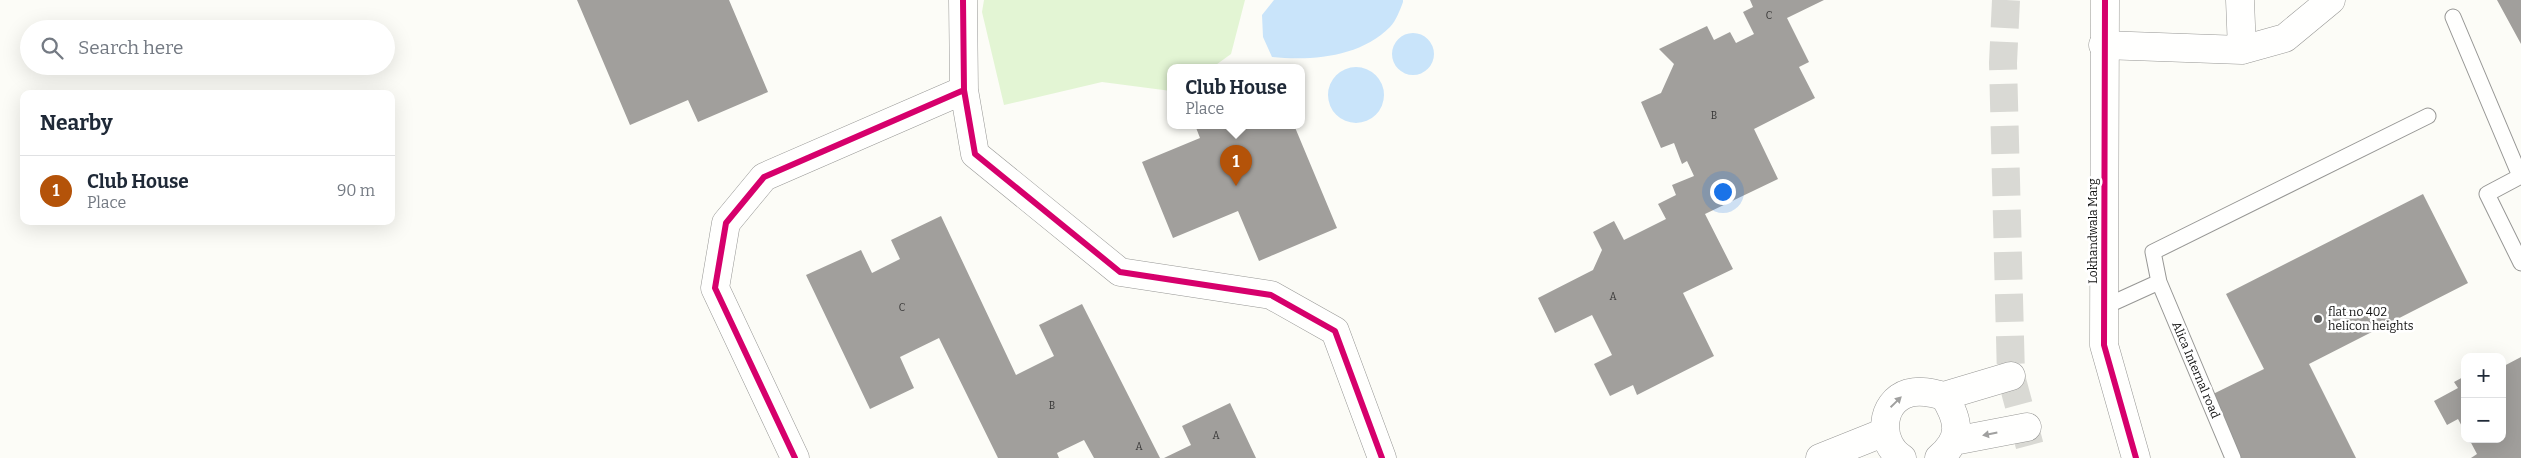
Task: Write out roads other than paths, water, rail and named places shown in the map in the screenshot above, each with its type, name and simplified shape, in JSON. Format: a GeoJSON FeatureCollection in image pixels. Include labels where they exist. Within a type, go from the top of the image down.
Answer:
{"type":"FeatureCollection","features":[{"type":"Feature","properties":{"kind":"street"},"geometry":{"type":"LineString","coordinates":[[964,0],[964,90],[975,154],[1120,272],[1271,295],[1335,331],[1382,458]]}},
{"type":"Feature","properties":{"kind":"street","name":"Lokhandwala Marg"},"geometry":{"type":"LineString","coordinates":[[2105,0],[2103,45],[2104,345],[2136,458]]}},
{"type":"Feature","properties":{"kind":"street"},"geometry":{"type":"LineString","coordinates":[[2240,0],[2242,50]]}},
{"type":"Feature","properties":{"kind":"street"},"geometry":{"type":"LineString","coordinates":[[2103,45],[2242,50],[2285,38],[2332,0]]}},
{"type":"Feature","properties":{"kind":"street"},"geometry":{"type":"LineString","coordinates":[[795,458],[715,288],[726,223],[764,177],[964,90]]}},
{"type":"Feature","properties":{"kind":"street"},"geometry":{"type":"LineString","coordinates":[[1902,458],[1888,444],[1885,432],[1885,421],[1889,410],[1896,400],[1918,391],[1944,396],[2011,376]]}},
{"type":"Feature","properties":{"kind":"street"},"geometry":{"type":"LineString","coordinates":[[1944,396],[1956,417],[1947,449]]}},
{"type":"Feature","properties":{"kind":"street"},"geometry":{"type":"LineString","coordinates":[[1947,449],[2027,427]]}},
{"type":"Feature","properties":{"kind":"street"},"geometry":{"type":"LineString","coordinates":[[1820,458],[1885,432]]}},
{"type":"Feature","properties":{"kind":"lane"},"geometry":{"type":"LineString","coordinates":[[2453,17],[2521,176],[2486,194],[2521,263]]}},
{"type":"Feature","properties":{"kind":"lane","name":"Alica Internal road"},"geometry":{"type":"LineString","coordinates":[[2233,458],[2159,282],[2153,252],[2428,116]]}},
{"type":"Feature","properties":{"kind":"lane"},"geometry":{"type":"LineString","coordinates":[[2104,307],[2159,282]]}},
{"type":"Feature","properties":{"kind":"water"},"geometry":{"type":"Polygon","coordinates":[[[1274,0],[1403,0],[1403,2],[1396,19],[1390,27],[1365,45],[1335,55],[1288,58],[1272,57],[1263,37],[1262,15],[1274,0]]]}},
{"type":"Feature","properties":{"kind":"water"},"geometry":{"type":"Polygon","coordinates":[[[1413,33],[1428,39],[1434,54],[1428,69],[1413,75],[1398,69],[1392,54],[1398,39],[1413,33]]]}},
{"type":"Feature","properties":{"kind":"water"},"geometry":{"type":"Polygon","coordinates":[[[1356,67],[1367,69],[1376,75],[1382,84],[1384,95],[1382,106],[1376,115],[1367,121],[1356,123],[1345,121],[1336,115],[1330,106],[1328,95],[1330,84],[1336,75],[1345,69],[1356,67]]]}},
{"type":"Feature","properties":{"kind":"tunnel"},"geometry":{"type":"LineString","coordinates":[[2006,0],[2003,63],[2011,376],[2033,458]]}},
{"type":"Feature","properties":{"kind":"place","name":"Club House"},"geometry":{"type":"Point","coordinates":[1236,186]}},
{"type":"Feature","properties":{"kind":"place","name":"flat no 402 helicon heights"},"geometry":{"type":"Point","coordinates":[2318,319]}}]}
